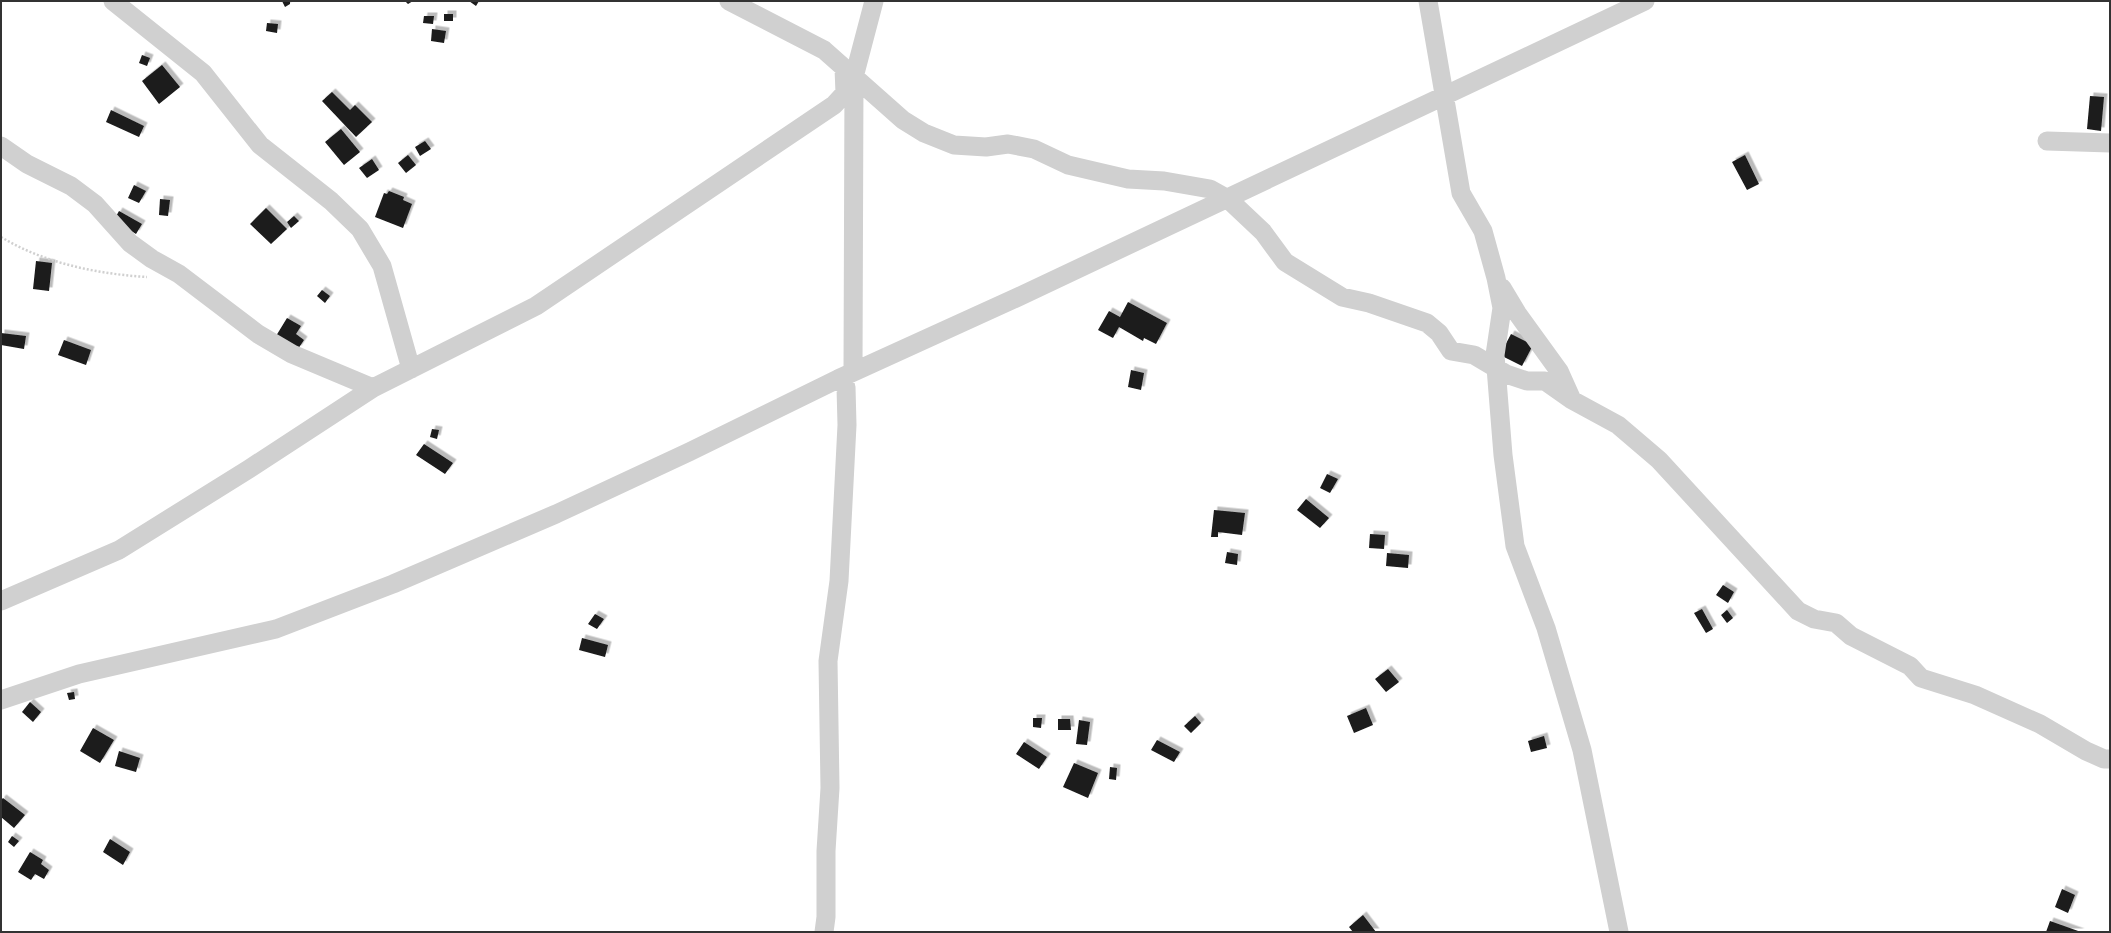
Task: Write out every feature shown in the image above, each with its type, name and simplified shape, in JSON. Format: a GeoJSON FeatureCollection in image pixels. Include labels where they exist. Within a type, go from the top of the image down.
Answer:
{"type":"FeatureCollection","features":[{"type":"Feature","properties":{"kind":"street"},"geometry":{"type":"LineString","coordinates":[[113,1],[203,73],[260,145],[331,201],[360,229],[382,266],[411,369]]}},
{"type":"Feature","properties":{"kind":"street"},"geometry":{"type":"LineString","coordinates":[[729,1],[824,50],[904,120],[924,133],[954,145],[986,147],[1008,144],[1034,149],[1068,165],[1128,179],[1164,181],[1210,189],[1228,198],[1263,232],[1285,262],[1314,281],[1342,297],[1369,303],[1427,323],[1439,333],[1451,351],[1474,355],[1506,374],[1527,381],[1545,381],[1572,400],[1618,425],[1659,460],[1798,611],[1814,619],[1836,623],[1851,636],[1910,666],[1921,678],[1975,695],[2040,724],[2086,751],[2104,759],[2110,759]]}},
{"type":"Feature","properties":{"kind":"street"},"geometry":{"type":"LineString","coordinates":[[1,601],[119,550],[249,469],[373,388],[536,306],[797,131],[834,105],[845,93],[849,72],[874,1]]}},
{"type":"Feature","properties":{"kind":"street"},"geometry":{"type":"LineString","coordinates":[[1428,1],[1443,97],[1461,193],[1483,231],[1496,278],[1502,308],[1495,355],[1503,454],[1515,546],[1546,628],[1582,750],[1620,932]]}},
{"type":"Feature","properties":{"kind":"street"},"geometry":{"type":"LineString","coordinates":[[1,700],[79,674],[276,629],[393,584],[556,514],[689,452],[846,375],[1228,198],[1645,1]]}},
{"type":"Feature","properties":{"kind":"street"},"geometry":{"type":"LineString","coordinates":[[824,932],[826,917],[826,851],[830,788],[828,661],[839,581],[847,425],[846,375],[849,72]]}},
{"type":"Feature","properties":{"kind":"street"},"geometry":{"type":"LineString","coordinates":[[2047,141],[2110,143]]}},
{"type":"Feature","properties":{"kind":"street"},"geometry":{"type":"LineString","coordinates":[[1,146],[28,164],[71,186],[95,204],[130,243],[173,270],[222,308],[278,346],[319,366],[373,388]]}},
{"type":"Feature","properties":{"kind":"street"},"geometry":{"type":"LineString","coordinates":[[1496,278],[1517,313],[1559,371],[1572,400]]}},
{"type":"Feature","properties":{"kind":"path"},"geometry":{"type":"LineString","coordinates":[[1,237],[27,251],[55,260],[103,272],[148,277],[173,270]]}},
{"type":"Feature","properties":{"kind":"building"},"geometry":{"type":"Polygon","coordinates":[[[282,1],[290,1],[290,4],[285,7],[282,1]]]}},
{"type":"Feature","properties":{"kind":"building"},"geometry":{"type":"Polygon","coordinates":[[[405,1],[413,1],[408,4],[405,1]]]}},
{"type":"Feature","properties":{"kind":"building"},"geometry":{"type":"Polygon","coordinates":[[[469,1],[479,1],[476,6],[469,1]]]}},
{"type":"Feature","properties":{"kind":"building"},"geometry":{"type":"Polygon","coordinates":[[[444,14],[453,14],[453,21],[444,21],[444,14]]]}},
{"type":"Feature","properties":{"kind":"building"},"geometry":{"type":"Polygon","coordinates":[[[424,16],[434,16],[433,24],[423,23],[424,16]]]}},
{"type":"Feature","properties":{"kind":"building"},"geometry":{"type":"Polygon","coordinates":[[[267,23],[278,24],[277,33],[266,31],[267,23]]]}},
{"type":"Feature","properties":{"kind":"building"},"geometry":{"type":"Polygon","coordinates":[[[432,29],[446,31],[444,43],[431,41],[432,29]]]}},
{"type":"Feature","properties":{"kind":"building"},"geometry":{"type":"Polygon","coordinates":[[[142,55],[150,58],[147,66],[139,63],[142,55]]]}},
{"type":"Feature","properties":{"kind":"building"},"geometry":{"type":"Polygon","coordinates":[[[162,65],[180,87],[159,104],[142,81],[162,65]]]}},
{"type":"Feature","properties":{"kind":"building"},"geometry":{"type":"Polygon","coordinates":[[[332,92],[350,110],[355,105],[372,122],[356,137],[322,101],[332,92]]]}},
{"type":"Feature","properties":{"kind":"building"},"geometry":{"type":"Polygon","coordinates":[[[2090,96],[2104,97],[2101,131],[2087,129],[2090,96]]]}},
{"type":"Feature","properties":{"kind":"building"},"geometry":{"type":"Polygon","coordinates":[[[111,110],[144,126],[139,137],[106,122],[111,110]]]}},
{"type":"Feature","properties":{"kind":"building"},"geometry":{"type":"Polygon","coordinates":[[[341,129],[360,152],[344,165],[325,142],[341,129]]]}},
{"type":"Feature","properties":{"kind":"building"},"geometry":{"type":"Polygon","coordinates":[[[425,141],[431,149],[420,156],[415,147],[425,141]]]}},
{"type":"Feature","properties":{"kind":"building"},"geometry":{"type":"Polygon","coordinates":[[[408,155],[416,165],[406,173],[398,163],[408,155]]]}},
{"type":"Feature","properties":{"kind":"building"},"geometry":{"type":"Polygon","coordinates":[[[1745,155],[1759,184],[1747,190],[1732,162],[1745,155]]]}},
{"type":"Feature","properties":{"kind":"building"},"geometry":{"type":"Polygon","coordinates":[[[372,159],[379,170],[367,178],[359,168],[372,159]]]}},
{"type":"Feature","properties":{"kind":"building"},"geometry":{"type":"Polygon","coordinates":[[[134,185],[146,191],[139,203],[128,198],[134,185]]]}},
{"type":"Feature","properties":{"kind":"building"},"geometry":{"type":"Polygon","coordinates":[[[389,191],[404,197],[403,200],[412,204],[403,228],[375,217],[384,193],[387,194],[389,191]]]}},
{"type":"Feature","properties":{"kind":"building"},"geometry":{"type":"Polygon","coordinates":[[[160,199],[170,200],[168,216],[159,215],[160,199]]]}},
{"type":"Feature","properties":{"kind":"building"},"geometry":{"type":"Polygon","coordinates":[[[266,208],[287,229],[271,244],[250,224],[266,208]]]}},
{"type":"Feature","properties":{"kind":"building"},"geometry":{"type":"Polygon","coordinates":[[[119,211],[142,224],[136,234],[114,220],[119,211]]]}},
{"type":"Feature","properties":{"kind":"building"},"geometry":{"type":"Polygon","coordinates":[[[294,216],[299,221],[291,228],[287,222],[294,216]]]}},
{"type":"Feature","properties":{"kind":"building"},"geometry":{"type":"Polygon","coordinates":[[[36,261],[52,263],[49,291],[33,289],[36,261]]]}},
{"type":"Feature","properties":{"kind":"building"},"geometry":{"type":"Polygon","coordinates":[[[322,290],[330,296],[325,303],[317,296],[322,290]]]}},
{"type":"Feature","properties":{"kind":"building"},"geometry":{"type":"Polygon","coordinates":[[[1128,302],[1167,323],[1156,344],[1144,338],[1143,341],[1119,327],[1113,338],[1098,330],[1109,311],[1120,317],[1128,302]]]}},
{"type":"Feature","properties":{"kind":"building"},"geometry":{"type":"Polygon","coordinates":[[[287,318],[301,326],[296,334],[304,340],[298,349],[276,336],[287,318]]]}},
{"type":"Feature","properties":{"kind":"building"},"geometry":{"type":"Polygon","coordinates":[[[1,333],[26,336],[24,349],[1,345],[1,333]]]}},
{"type":"Feature","properties":{"kind":"building"},"geometry":{"type":"Polygon","coordinates":[[[1511,334],[1533,345],[1522,366],[1500,355],[1511,334]]]}},
{"type":"Feature","properties":{"kind":"building"},"geometry":{"type":"Polygon","coordinates":[[[64,340],[91,350],[86,365],[58,355],[64,340]]]}},
{"type":"Feature","properties":{"kind":"building"},"geometry":{"type":"Polygon","coordinates":[[[1131,370],[1144,373],[1141,390],[1128,387],[1131,370]]]}},
{"type":"Feature","properties":{"kind":"building"},"geometry":{"type":"Polygon","coordinates":[[[432,429],[439,430],[437,439],[430,437],[432,429]]]}},
{"type":"Feature","properties":{"kind":"building"},"geometry":{"type":"Polygon","coordinates":[[[424,444],[453,463],[445,474],[416,455],[424,444]]]}},
{"type":"Feature","properties":{"kind":"building"},"geometry":{"type":"Polygon","coordinates":[[[1327,474],[1338,479],[1330,493],[1320,488],[1327,474]]]}},
{"type":"Feature","properties":{"kind":"building"},"geometry":{"type":"Polygon","coordinates":[[[1306,499],[1329,518],[1320,528],[1297,510],[1306,499]]]}},
{"type":"Feature","properties":{"kind":"building"},"geometry":{"type":"Polygon","coordinates":[[[1214,510],[1245,513],[1242,535],[1218,532],[1218,537],[1211,537],[1214,510]]]}},
{"type":"Feature","properties":{"kind":"building"},"geometry":{"type":"Polygon","coordinates":[[[1370,534],[1385,535],[1384,549],[1369,548],[1370,534]]]}},
{"type":"Feature","properties":{"kind":"building"},"geometry":{"type":"Polygon","coordinates":[[[1227,552],[1238,554],[1237,565],[1225,563],[1227,552]]]}},
{"type":"Feature","properties":{"kind":"building"},"geometry":{"type":"Polygon","coordinates":[[[1387,553],[1409,555],[1408,568],[1386,566],[1387,553]]]}},
{"type":"Feature","properties":{"kind":"building"},"geometry":{"type":"Polygon","coordinates":[[[1723,585],[1734,592],[1728,603],[1716,595],[1723,585]]]}},
{"type":"Feature","properties":{"kind":"building"},"geometry":{"type":"Polygon","coordinates":[[[1702,609],[1713,629],[1706,633],[1694,613],[1702,609]]]}},
{"type":"Feature","properties":{"kind":"building"},"geometry":{"type":"Polygon","coordinates":[[[1727,610],[1733,618],[1727,623],[1721,615],[1727,610]]]}},
{"type":"Feature","properties":{"kind":"building"},"geometry":{"type":"Polygon","coordinates":[[[595,614],[604,619],[597,629],[588,624],[595,614]]]}},
{"type":"Feature","properties":{"kind":"building"},"geometry":{"type":"Polygon","coordinates":[[[582,638],[608,645],[605,657],[579,650],[582,638]]]}},
{"type":"Feature","properties":{"kind":"building"},"geometry":{"type":"Polygon","coordinates":[[[1388,669],[1399,682],[1386,692],[1375,679],[1388,669]]]}},
{"type":"Feature","properties":{"kind":"building"},"geometry":{"type":"Polygon","coordinates":[[[74,692],[75,699],[69,700],[67,693],[74,692]]]}},
{"type":"Feature","properties":{"kind":"building"},"geometry":{"type":"Polygon","coordinates":[[[30,702],[41,712],[33,722],[22,712],[30,702]]]}},
{"type":"Feature","properties":{"kind":"building"},"geometry":{"type":"Polygon","coordinates":[[[1366,708],[1373,725],[1354,733],[1347,716],[1366,708]]]}},
{"type":"Feature","properties":{"kind":"building"},"geometry":{"type":"Polygon","coordinates":[[[1195,716],[1201,723],[1191,733],[1184,726],[1195,716]]]}},
{"type":"Feature","properties":{"kind":"building"},"geometry":{"type":"Polygon","coordinates":[[[1033,718],[1042,718],[1041,728],[1033,727],[1033,718]]]}},
{"type":"Feature","properties":{"kind":"building"},"geometry":{"type":"Polygon","coordinates":[[[1058,719],[1070,719],[1071,730],[1058,730],[1058,719]]]}},
{"type":"Feature","properties":{"kind":"building"},"geometry":{"type":"Polygon","coordinates":[[[1079,720],[1090,722],[1087,745],[1076,744],[1079,720]]]}},
{"type":"Feature","properties":{"kind":"building"},"geometry":{"type":"Polygon","coordinates":[[[93,728],[114,740],[100,763],[80,751],[93,728]]]}},
{"type":"Feature","properties":{"kind":"building"},"geometry":{"type":"Polygon","coordinates":[[[1544,736],[1547,748],[1531,752],[1528,741],[1544,736]]]}},
{"type":"Feature","properties":{"kind":"building"},"geometry":{"type":"Polygon","coordinates":[[[1157,740],[1180,752],[1174,762],[1151,750],[1157,740]]]}},
{"type":"Feature","properties":{"kind":"building"},"geometry":{"type":"Polygon","coordinates":[[[1024,742],[1047,757],[1039,769],[1016,754],[1024,742]]]}},
{"type":"Feature","properties":{"kind":"building"},"geometry":{"type":"Polygon","coordinates":[[[119,751],[140,758],[136,772],[115,766],[119,751]]]}},
{"type":"Feature","properties":{"kind":"building"},"geometry":{"type":"Polygon","coordinates":[[[1074,763],[1098,773],[1088,798],[1063,787],[1074,763]]]}},
{"type":"Feature","properties":{"kind":"building"},"geometry":{"type":"Polygon","coordinates":[[[1110,767],[1117,768],[1116,780],[1109,779],[1110,767]]]}},
{"type":"Feature","properties":{"kind":"building"},"geometry":{"type":"Polygon","coordinates":[[[3,798],[25,815],[14,828],[1,817],[1,800],[3,798]]]}},
{"type":"Feature","properties":{"kind":"building"},"geometry":{"type":"Polygon","coordinates":[[[12,836],[19,841],[14,847],[8,842],[12,836]]]}},
{"type":"Feature","properties":{"kind":"building"},"geometry":{"type":"Polygon","coordinates":[[[110,839],[130,852],[123,865],[103,852],[110,839]]]}},
{"type":"Feature","properties":{"kind":"building"},"geometry":{"type":"Polygon","coordinates":[[[30,852],[43,860],[41,864],[49,870],[44,879],[35,874],[31,880],[18,872],[30,852]]]}},
{"type":"Feature","properties":{"kind":"building"},"geometry":{"type":"Polygon","coordinates":[[[2062,889],[2075,895],[2068,913],[2055,907],[2062,889]]]}},
{"type":"Feature","properties":{"kind":"building"},"geometry":{"type":"Polygon","coordinates":[[[1363,915],[1376,932],[1353,932],[1349,927],[1363,915]]]}},
{"type":"Feature","properties":{"kind":"building"},"geometry":{"type":"Polygon","coordinates":[[[2050,921],[2081,932],[2046,932],[2050,921]]]}}]}
